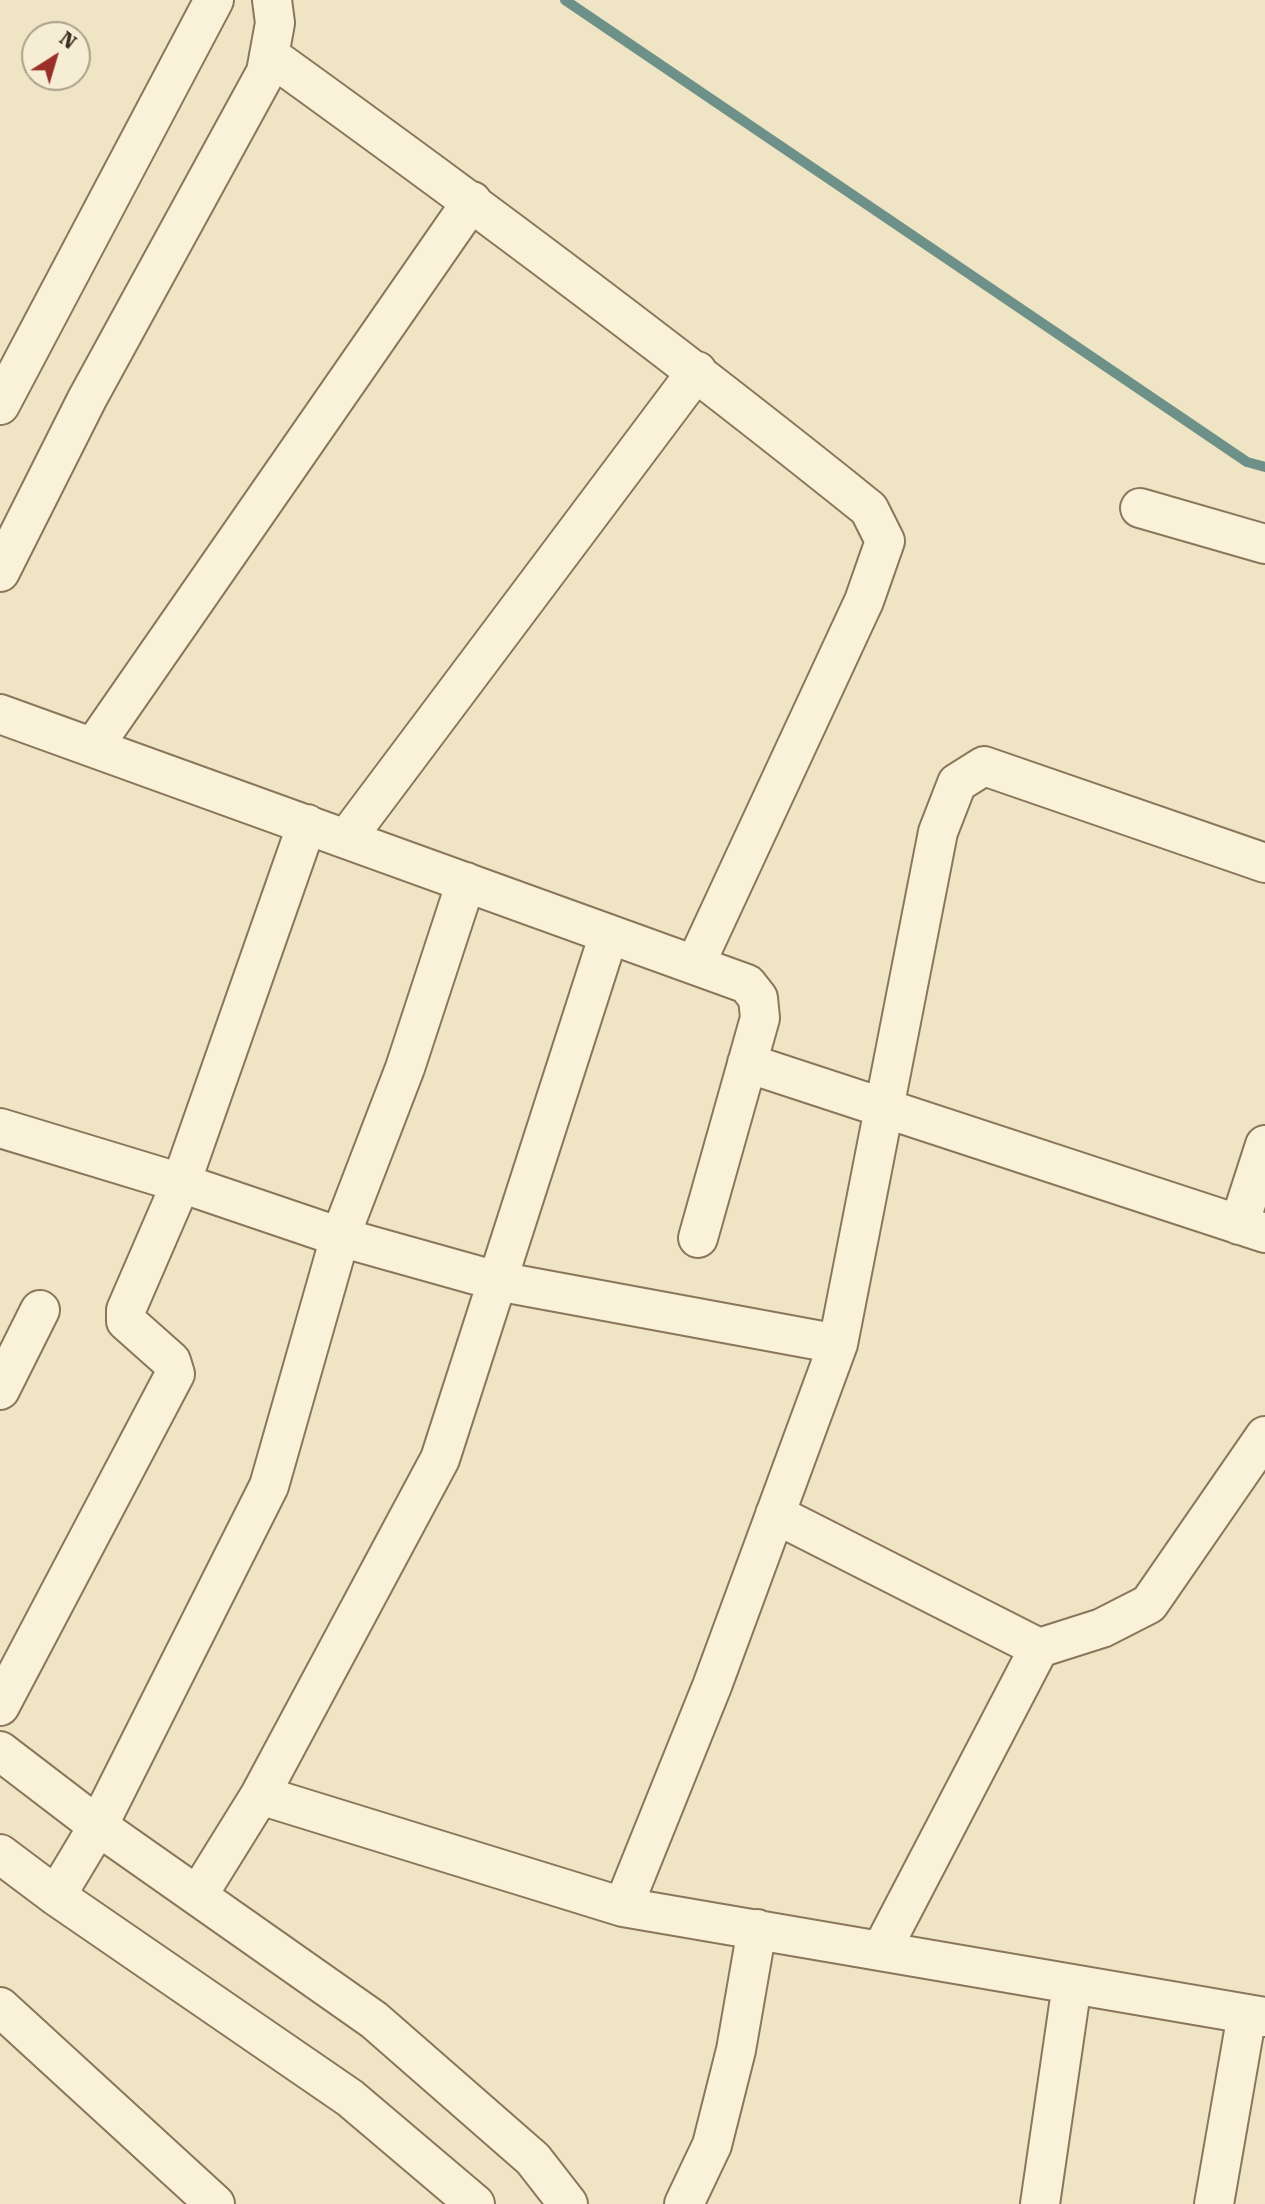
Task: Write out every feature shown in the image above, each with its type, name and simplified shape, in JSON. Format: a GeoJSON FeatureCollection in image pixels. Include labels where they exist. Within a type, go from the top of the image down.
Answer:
{"type":"FeatureCollection","features":[{"type":"Feature","properties":{"kind":"street"},"geometry":{"type":"LineString","coordinates":[[0,405],[214,0]]}},
{"type":"Feature","properties":{"kind":"street"},"geometry":{"type":"LineString","coordinates":[[0,572],[87,399],[266,72],[275,23],[271,0]]}},
{"type":"Feature","properties":{"kind":"street"},"geometry":{"type":"LineString","coordinates":[[269,55],[472,201],[697,371],[869,509],[885,541],[864,601],[695,965]]}},
{"type":"Feature","properties":{"kind":"street"},"geometry":{"type":"LineString","coordinates":[[94,746],[472,201]]}},
{"type":"Feature","properties":{"kind":"street"},"geometry":{"type":"LineString","coordinates":[[346,839],[697,371]]}},
{"type":"Feature","properties":{"kind":"street"},"geometry":{"type":"LineString","coordinates":[[1140,508],[1265,544]]}},
{"type":"Feature","properties":{"kind":"street"},"geometry":{"type":"LineString","coordinates":[[0,714],[747,984],[758,999],[760,1017],[698,1238]]}},
{"type":"Feature","properties":{"kind":"street"},"geometry":{"type":"LineString","coordinates":[[623,1907],[712,1686],[838,1344],[938,832],[957,783],[985,766],[1265,863]]}},
{"type":"Feature","properties":{"kind":"street"},"geometry":{"type":"LineString","coordinates":[[0,1706],[175,1374],[171,1361],[126,1321],[126,1310],[181,1183],[307,824]]}},
{"type":"Feature","properties":{"kind":"street"},"geometry":{"type":"LineString","coordinates":[[56,1896],[98,1826],[269,1486],[340,1237],[405,1068],[466,882]]}},
{"type":"Feature","properties":{"kind":"street"},"geometry":{"type":"LineString","coordinates":[[198,1895],[260,1795],[440,1459],[609,934]]}},
{"type":"Feature","properties":{"kind":"street"},"geometry":{"type":"LineString","coordinates":[[747,1063],[1252,1229],[1265,1145]]}},
{"type":"Feature","properties":{"kind":"street"},"geometry":{"type":"LineString","coordinates":[[0,1128],[181,1183],[340,1237],[497,1281],[838,1344]]}},
{"type":"Feature","properties":{"kind":"street"},"geometry":{"type":"LineString","coordinates":[[0,1390],[40,1310]]}},
{"type":"Feature","properties":{"kind":"street"},"geometry":{"type":"LineString","coordinates":[[775,1514],[1039,1648],[1102,1628],[1149,1604],[1265,1436]]}},
{"type":"Feature","properties":{"kind":"street"},"geometry":{"type":"LineString","coordinates":[[881,1951],[1039,1648]]}},
{"type":"Feature","properties":{"kind":"street"},"geometry":{"type":"LineString","coordinates":[[0,1751],[98,1826],[374,2020],[533,2159],[568,2204]]}},
{"type":"Feature","properties":{"kind":"street"},"geometry":{"type":"LineString","coordinates":[[260,1795],[623,1907],[1256,2016],[1214,2204]]}},
{"type":"Feature","properties":{"kind":"street"},"geometry":{"type":"LineString","coordinates":[[0,1854],[56,1896],[350,2098],[475,2204]]}},
{"type":"Feature","properties":{"kind":"street"},"geometry":{"type":"LineString","coordinates":[[684,2204],[712,2145],[736,2050],[757,1929]]}},
{"type":"Feature","properties":{"kind":"street"},"geometry":{"type":"LineString","coordinates":[[1040,2204],[1072,1984]]}},
{"type":"Feature","properties":{"kind":"street"},"geometry":{"type":"LineString","coordinates":[[0,2007],[215,2204]]}},
{"type":"Feature","properties":{"kind":"waterway"},"geometry":{"type":"LineString","coordinates":[[565,0],[1247,462],[1265,467]]}}]}
